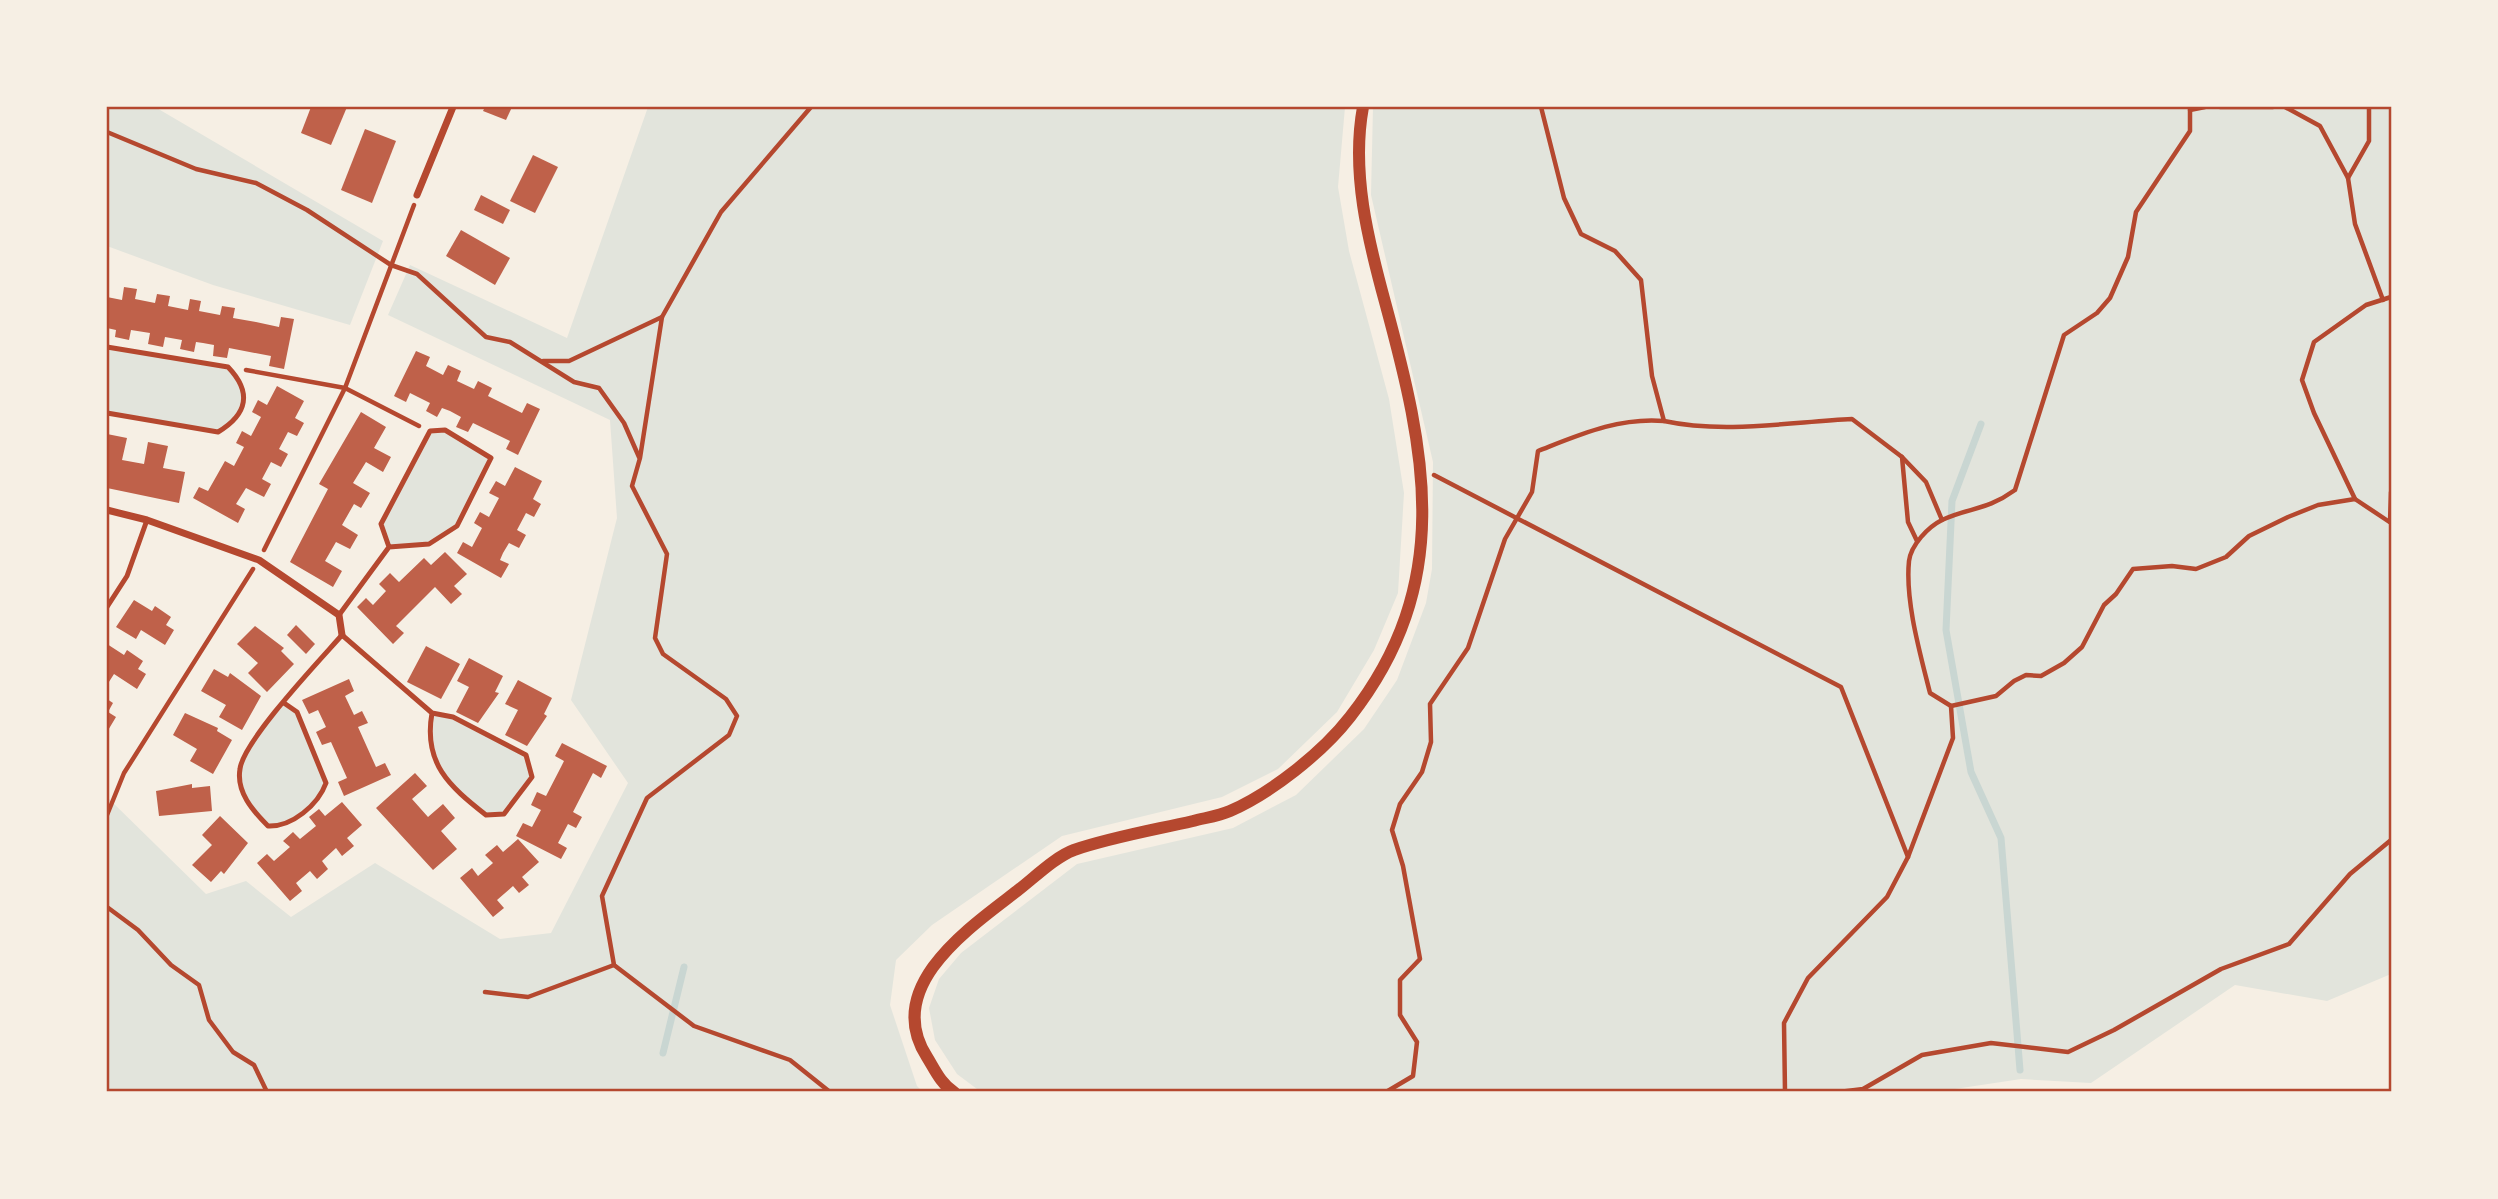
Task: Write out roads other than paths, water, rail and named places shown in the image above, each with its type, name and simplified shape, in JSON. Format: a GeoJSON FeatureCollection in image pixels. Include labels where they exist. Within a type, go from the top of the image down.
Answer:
{"type":"FeatureCollection","features":[{"type":"Feature","properties":{"kind":"street"},"geometry":{"type":"LineString","coordinates":[[417,195],[453,107]]}},
{"type":"Feature","properties":{"kind":"street"},"geometry":{"type":"LineString","coordinates":[[954,1092],[945,1086],[921,1048],[914,1011],[927,972],[970,927],[1071,851],[1229,812],[1288,776],[1349,719],[1388,662],[1413,598],[1422,534],[1421,468],[1412,401],[1371,248],[1360,181],[1363,107]]}},
{"type":"Feature","properties":{"kind":"street"},"geometry":{"type":"LineString","coordinates":[[107,510],[147,520],[259,561],[338,615],[342,635]]}},
{"type":"Feature","properties":{"kind":"lane"},"geometry":{"type":"LineString","coordinates":[[107,347],[228,367],[242,382],[245,401],[233,423],[218,432],[107,413]]}},
{"type":"Feature","properties":{"kind":"lane"},"geometry":{"type":"LineString","coordinates":[[338,615],[389,547],[429,544],[457,526],[491,457],[445,430],[430,432],[381,524],[389,547]]}},
{"type":"Feature","properties":{"kind":"lane"},"geometry":{"type":"LineString","coordinates":[[107,607],[127,576],[147,520]]}},
{"type":"Feature","properties":{"kind":"lane"},"geometry":{"type":"LineString","coordinates":[[284,703],[297,712],[326,783],[320,799],[281,827],[268,826],[247,804],[240,769],[258,733],[342,635],[432,713],[453,717],[526,755],[532,777],[504,814],[486,815],[458,792],[435,764],[428,737],[432,713]]}},
{"type":"Feature","properties":{"kind":"waterway"},"geometry":{"type":"LineString","coordinates":[[1981,424],[1952,501],[1946,630],[1971,772],[2001,838],[2020,1070]]}},
{"type":"Feature","properties":{"kind":"waterway"},"geometry":{"type":"LineString","coordinates":[[663,1053],[684,967]]}}]}
